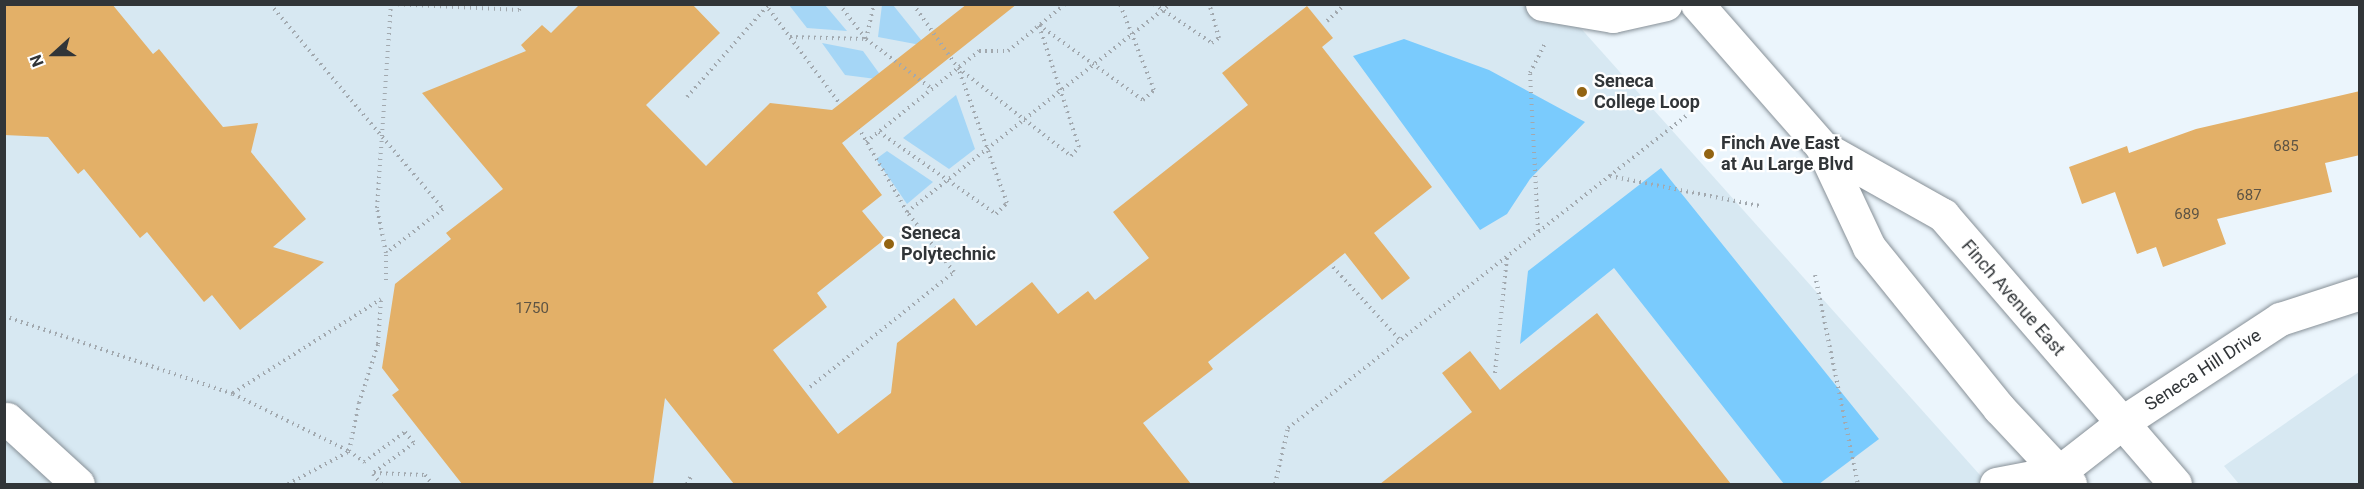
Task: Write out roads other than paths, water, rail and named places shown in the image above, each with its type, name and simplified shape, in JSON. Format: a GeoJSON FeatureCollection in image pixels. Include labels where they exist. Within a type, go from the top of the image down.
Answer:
{"type":"FeatureCollection","features":[{"type":"Feature","properties":{"kind":"main road"},"geometry":{"type":"LineString","coordinates":[[1552,6],[1613,16],[1666,4]]}},
{"type":"Feature","properties":{"kind":"main road","name":"Finch Avenue East"},"geometry":{"type":"LineString","coordinates":[[1697,4],[1822,147],[1869,247],[2060,480]]}},
{"type":"Feature","properties":{"kind":"main road","name":"Finch Avenue East"},"geometry":{"type":"LineString","coordinates":[[1822,147],[1943,215],[2175,484]]}},
{"type":"Feature","properties":{"kind":"main road","name":"Seneca Hill Drive"},"geometry":{"type":"LineString","coordinates":[[2060,480],[2123,422],[2280,319],[2360,293]]}},
{"type":"Feature","properties":{"kind":"main road"},"geometry":{"type":"LineString","coordinates":[[7,419],[78,484]]}},
{"type":"Feature","properties":{"kind":"main road"},"geometry":{"type":"LineString","coordinates":[[1996,484],[2060,480]]}},
{"type":"Feature","properties":{"kind":"place","name":"Seneca College Loop"},"geometry":{"type":"Point","coordinates":[1582,92]}},
{"type":"Feature","properties":{"kind":"place","name":"Finch Ave East at Au Large Blvd"},"geometry":{"type":"Point","coordinates":[1709,154]}},
{"type":"Feature","properties":{"kind":"place","name":"Seneca Polytechnic"},"geometry":{"type":"Point","coordinates":[889,244]}}]}
